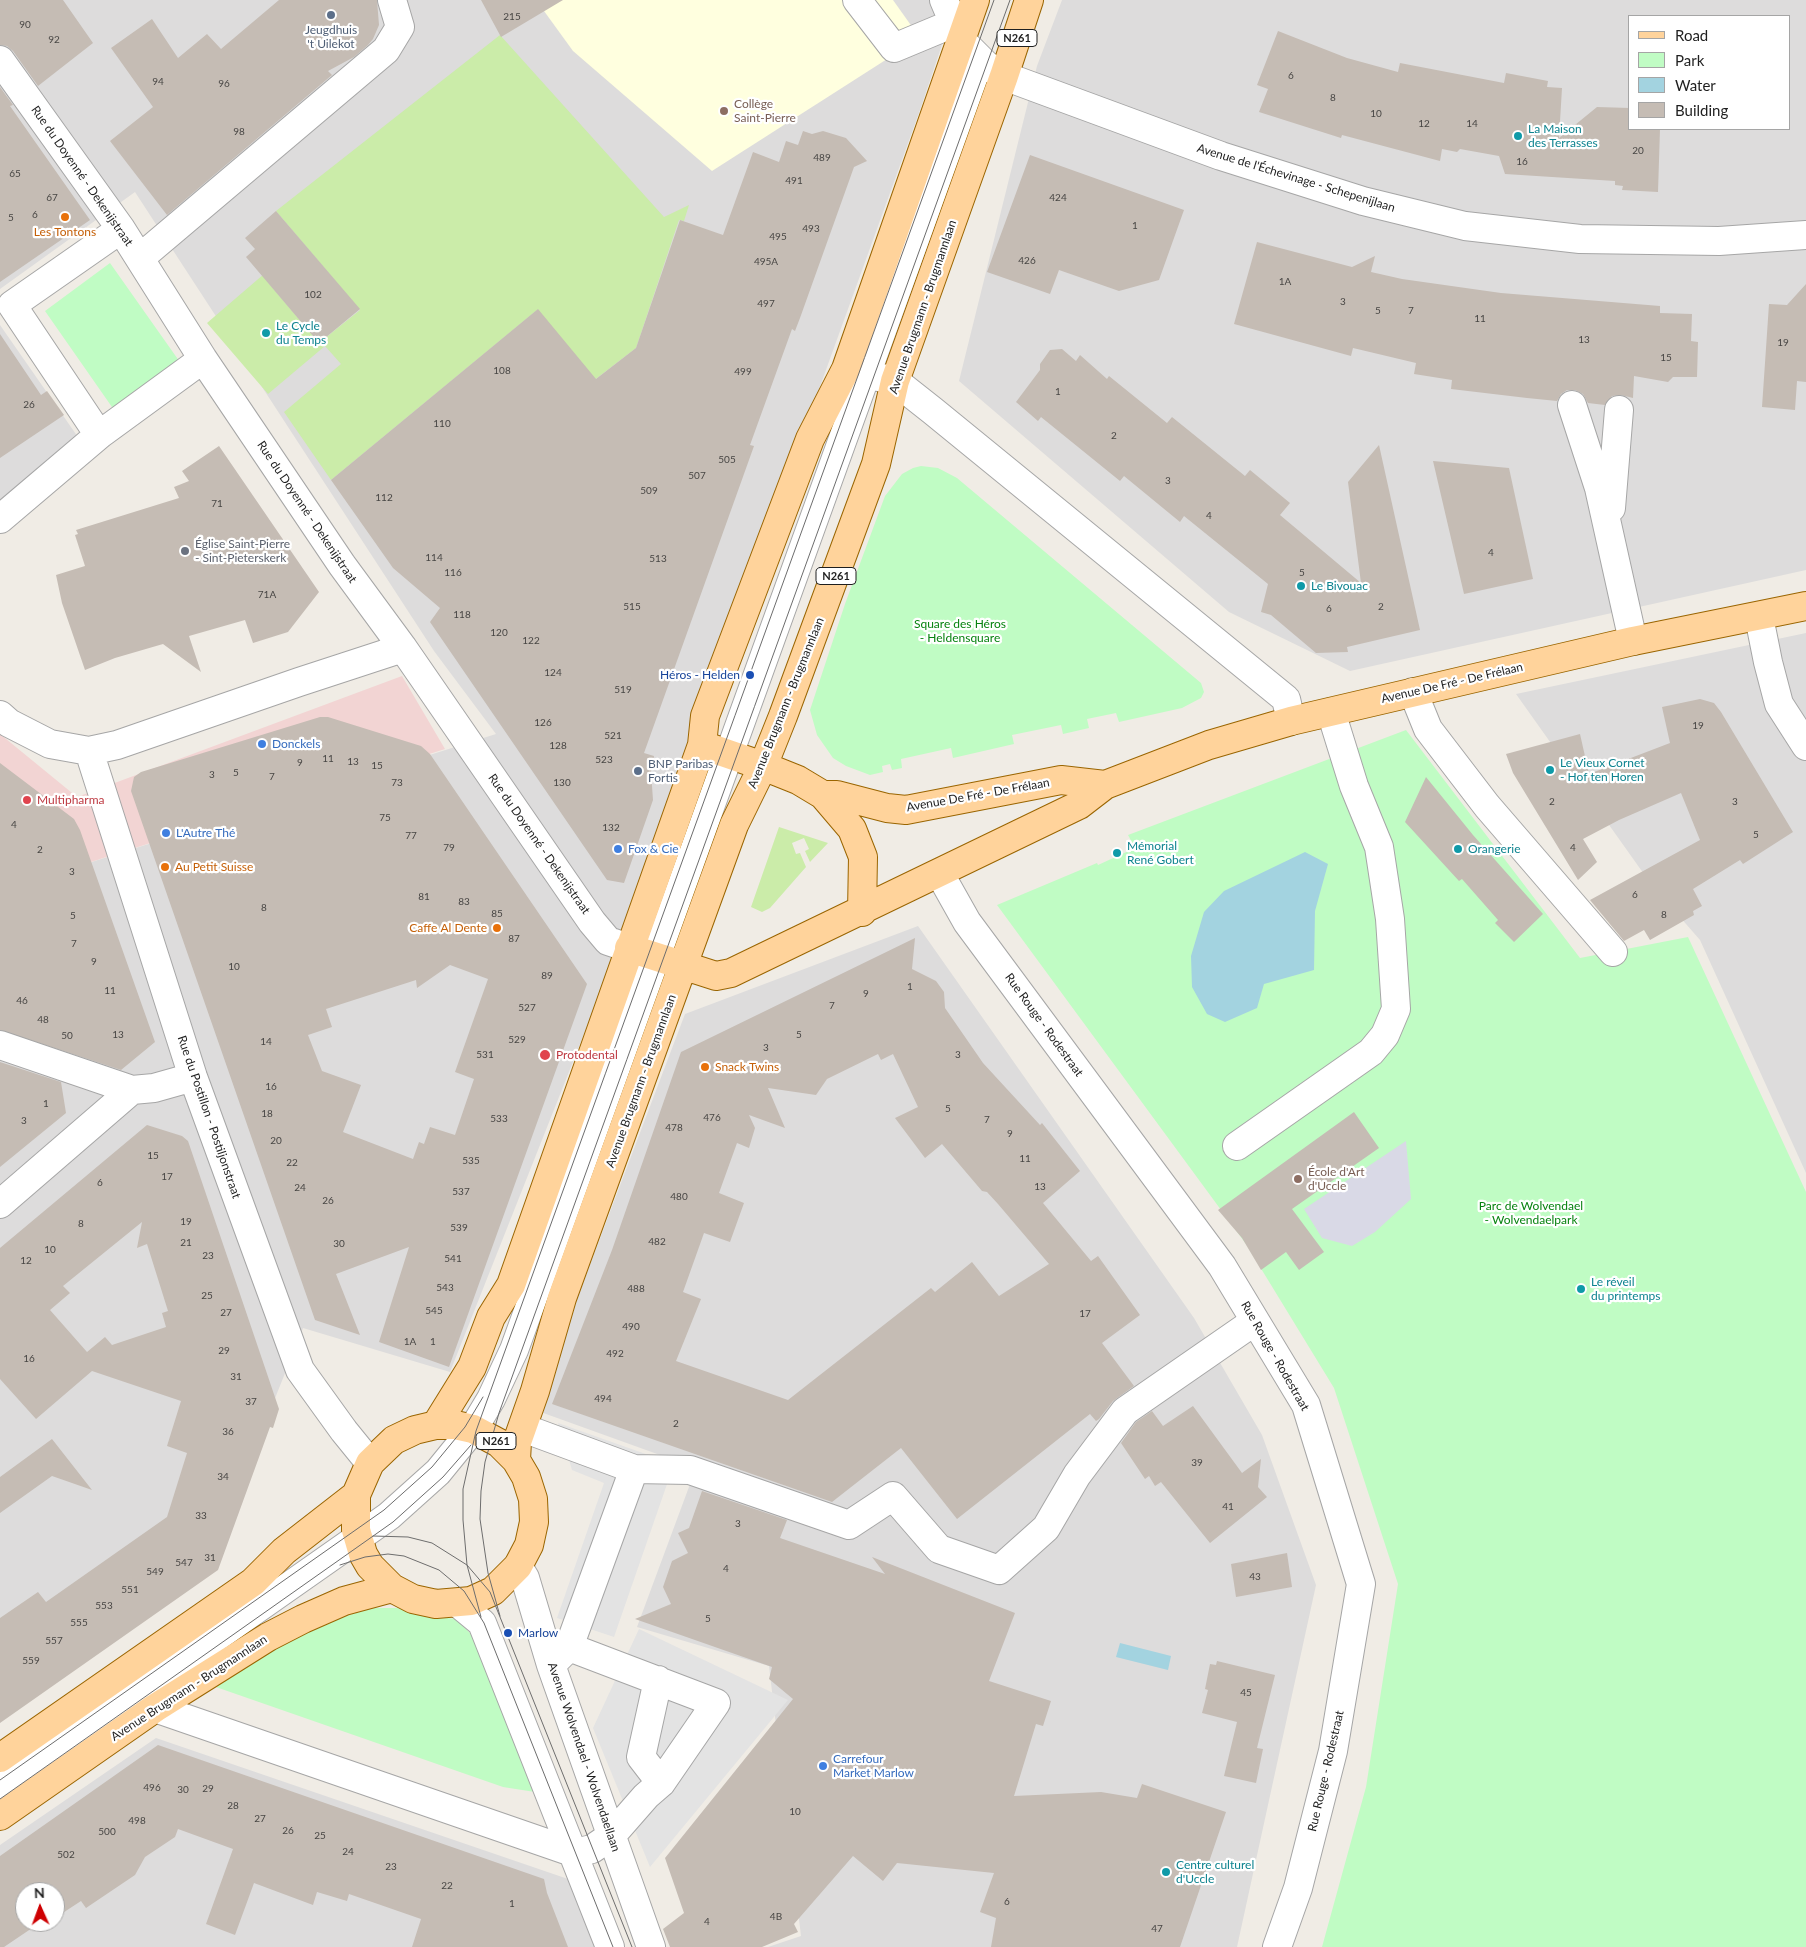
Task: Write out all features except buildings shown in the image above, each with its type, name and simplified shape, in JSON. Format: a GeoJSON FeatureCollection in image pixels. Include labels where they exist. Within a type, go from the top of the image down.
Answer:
{"type":"FeatureCollection","features":[{"type":"Feature","properties":{"kind":"main road"},"geometry":{"type":"LineString","coordinates":[[436,1425],[472,1368],[491,1317],[511,1285],[702,744],[705,716],[803,458],[856,371],[953,21],[975,0]]}},
{"type":"Feature","properties":{"kind":"main road","name":"Avenue Brugmann - Brugmannlaan"},"geometry":{"type":"LineString","coordinates":[[516,1460],[517,1442],[523,1428],[562,1298],[734,825],[763,766],[876,464],[894,381],[1004,76],[1029,0]]}},
{"type":"Feature","properties":{"kind":"main road","name":"Avenue De Fré - De Frélaan"},"geometry":{"type":"LineString","coordinates":[[629,948],[716,976],[731,973],[862,912],[1079,805],[1105,786],[1210,745],[1291,721],[1414,692],[1633,641],[1806,606]]}},
{"type":"Feature","properties":{"kind":"main road","name":"Avenue De Fré - De Frélaan"},"geometry":{"type":"LineString","coordinates":[[702,744],[798,780],[823,795],[852,829],[863,857],[862,912]]}},
{"type":"Feature","properties":{"kind":"main road","name":"Avenue De Fré - De Frélaan"},"geometry":{"type":"LineString","coordinates":[[823,795],[837,795],[887,808],[906,810],[1061,780],[1105,786]]}},
{"type":"Feature","properties":{"kind":"main road","name":"N261"},"geometry":{"type":"LineString","coordinates":[[436,1425],[455,1425],[472,1429],[499,1443],[516,1460],[530,1488],[534,1511],[532,1534],[518,1566],[493,1591],[459,1604],[424,1602],[392,1588],[370,1566],[357,1538],[354,1519],[356,1495],[370,1463],[394,1440],[415,1430],[436,1425]]}},
{"type":"Feature","properties":{"kind":"main road","name":"N261"},"geometry":{"type":"LineString","coordinates":[[0,1758],[253,1582],[284,1551],[356,1495]]}},
{"type":"Feature","properties":{"kind":"main road","name":"Avenue Brugmann - Brugmannlaan"},"geometry":{"type":"LineString","coordinates":[[0,1816],[155,1708],[268,1637],[304,1618],[344,1601],[392,1588]]}},
{"type":"Feature","properties":{"kind":"street"},"geometry":{"type":"LineString","coordinates":[[140,258],[386,50],[400,27],[392,0]]}},
{"type":"Feature","properties":{"kind":"street"},"geometry":{"type":"LineString","coordinates":[[857,0],[894,48],[953,21]]}},
{"type":"Feature","properties":{"kind":"street","name":"Avenue de l'Échevinage - Schepenijlaan"},"geometry":{"type":"LineString","coordinates":[[953,21],[980,59],[1004,76],[1221,156],[1363,201],[1465,226],[1580,239],[1719,241],[1806,235]]}},
{"type":"Feature","properties":{"kind":"street","name":"Avenue Brugmann - Brugmannlaan"},"geometry":{"type":"LineString","coordinates":[[0,1789],[306,1576],[414,1495],[438,1472],[472,1429],[502,1379],[730,755],[856,371],[980,59]]}},
{"type":"Feature","properties":{"kind":"street","name":"Rue du Doyenné - Dekenijstraat"},"geometry":{"type":"LineString","coordinates":[[0,60],[121,229],[203,358],[342,565],[403,648],[602,936],[608,941],[629,948]]}},
{"type":"Feature","properties":{"kind":"street"},"geometry":{"type":"LineString","coordinates":[[99,434],[12,305],[121,229]]}},
{"type":"Feature","properties":{"kind":"street"},"geometry":{"type":"LineString","coordinates":[[0,519],[99,434],[203,358]]}},
{"type":"Feature","properties":{"kind":"street"},"geometry":{"type":"LineString","coordinates":[[856,371],[894,381],[1056,510],[1286,699],[1291,721]]}},
{"type":"Feature","properties":{"kind":"street"},"geometry":{"type":"LineString","coordinates":[[1572,405],[1599,488],[1633,641]]}},
{"type":"Feature","properties":{"kind":"street"},"geometry":{"type":"LineString","coordinates":[[1609,532],[1619,410]]}},
{"type":"Feature","properties":{"kind":"street"},"geometry":{"type":"LineString","coordinates":[[1759,617],[1779,704],[1806,746]]}},
{"type":"Feature","properties":{"kind":"street"},"geometry":{"type":"LineString","coordinates":[[0,715],[9,723],[50,744],[89,751],[117,745],[403,648]]}},
{"type":"Feature","properties":{"kind":"street"},"geometry":{"type":"LineString","coordinates":[[1414,692],[1428,729],[1434,737],[1488,806],[1614,952]]}},
{"type":"Feature","properties":{"kind":"street"},"geometry":{"type":"LineString","coordinates":[[1237,1146],[1370,1052],[1385,1035],[1396,1009],[1390,919],[1379,847],[1354,786],[1331,712]]}},
{"type":"Feature","properties":{"kind":"street","name":"Rue du Postillon - Postiljonstraat"},"geometry":{"type":"LineString","coordinates":[[89,751],[193,1077],[300,1370],[344,1431],[370,1463]]}},
{"type":"Feature","properties":{"kind":"street","name":"Rue Rouge - Rodestraat"},"geometry":{"type":"LineString","coordinates":[[940,874],[968,922],[1222,1266],[1306,1405],[1361,1584],[1334,1751],[1298,1888],[1277,1947]]}},
{"type":"Feature","properties":{"kind":"street"},"geometry":{"type":"LineString","coordinates":[[0,1045],[132,1090],[154,1088],[193,1077]]}},
{"type":"Feature","properties":{"kind":"street"},"geometry":{"type":"LineString","coordinates":[[0,1204],[132,1090]]}},
{"type":"Feature","properties":{"kind":"street"},"geometry":{"type":"LineString","coordinates":[[523,1428],[634,1469],[690,1470],[849,1525],[893,1496],[939,1549],[999,1570],[1046,1528],[1077,1475],[1125,1411],[1255,1321]]}},
{"type":"Feature","properties":{"kind":"street"},"geometry":{"type":"LineString","coordinates":[[155,1708],[572,1852],[592,1849],[612,1836],[646,1796],[661,1783],[716,1703],[658,1680],[560,1656],[634,1469]]}},
{"type":"Feature","properties":{"kind":"street","name":"Avenue Wolvendael - Wolvendaellaan"},"geometry":{"type":"LineString","coordinates":[[518,1566],[560,1656],[612,1836],[651,1947]]}},
{"type":"Feature","properties":{"kind":"street"},"geometry":{"type":"LineString","coordinates":[[459,1604],[482,1624],[610,1947]]}},
{"type":"Feature","properties":{"kind":"street"},"geometry":{"type":"LineString","coordinates":[[658,1680],[641,1757],[661,1783]]}},
{"type":"Feature","properties":{"kind":"shaded area"},"geometry":{"type":"Polygon","coordinates":[[[0,0],[957,0],[920,110],[603,986],[450,1372],[303,1328],[211,1559],[0,1708],[0,891],[496,734],[434,651],[135,192],[0,289],[0,0]]]}},
{"type":"Feature","properties":{"kind":"shaded area","name":"Collège Saint-Pierre"},"geometry":{"type":"Polygon","coordinates":[[[536,0],[893,0],[920,38],[712,171],[573,51],[536,0]]]}},
{"type":"Feature","properties":{"kind":"shaded area"},"geometry":{"type":"Polygon","coordinates":[[[1062,0],[1806,0],[1806,570],[1350,671],[1229,612],[959,381],[1037,66],[1062,0]]]}},
{"type":"Feature","properties":{"kind":"shaded area"},"geometry":{"type":"Polygon","coordinates":[[[0,325],[80,440],[0,509],[0,325]]]}},
{"type":"Feature","properties":{"kind":"shaded area"},"geometry":{"type":"Polygon","coordinates":[[[1806,633],[1806,1173],[1700,940],[1651,884],[1516,694],[1806,633]]]}},
{"type":"Feature","properties":{"kind":"shaded area"},"geometry":{"type":"Polygon","coordinates":[[[402,676],[445,749],[0,891],[0,734],[77,797],[402,676]]]}},
{"type":"Feature","properties":{"kind":"shaded area"},"geometry":{"type":"Polygon","coordinates":[[[918,926],[1194,1318],[1262,1435],[1316,1585],[1237,1947],[768,1947],[801,1936],[769,1666],[637,1627],[696,1468],[535,1410],[685,1014],[918,926]]]}},
{"type":"Feature","properties":{"kind":"shaded area"},"geometry":{"type":"Polygon","coordinates":[[[1406,1141],[1411,1199],[1375,1232],[1352,1246],[1322,1238],[1304,1209],[1406,1141]]]}},
{"type":"Feature","properties":{"kind":"shaded area"},"geometry":{"type":"Polygon","coordinates":[[[558,1423],[674,1464],[614,1637],[557,1618],[604,1483],[572,1470],[558,1423]]]}},
{"type":"Feature","properties":{"kind":"shaded area"},"geometry":{"type":"Polygon","coordinates":[[[639,1629],[788,1700],[650,1867],[593,1728],[639,1629]]]}},
{"type":"Feature","properties":{"kind":"shaded area"},"geometry":{"type":"Polygon","coordinates":[[[156,1738],[568,1879],[595,1947],[0,1947],[0,1845],[156,1738]]]}},
{"type":"Feature","properties":{"kind":"green space"},"geometry":{"type":"Polygon","coordinates":[[[500,35],[664,217],[689,205],[684,221],[679,220],[636,348],[484,465],[537,310],[331,480],[284,412],[341,364],[325,346],[268,394],[207,323],[264,274],[266,280],[319,343],[360,310],[276,211],[500,35]]]}},
{"type":"Feature","properties":{"kind":"green space"},"geometry":{"type":"Polygon","coordinates":[[[110,263],[194,382],[128,430],[45,311],[110,263]]]}},
{"type":"Feature","properties":{"kind":"green space","name":"Square des Héros - Heldensquare"},"geometry":{"type":"Polygon","coordinates":[[[921,466],[938,468],[957,478],[1201,683],[1204,692],[1201,698],[1182,708],[1119,722],[1116,713],[1087,719],[1089,728],[1063,734],[1061,725],[1012,735],[1014,744],[953,758],[951,748],[901,759],[902,768],[892,770],[890,764],[882,766],[883,772],[870,775],[846,766],[833,758],[817,735],[810,710],[845,604],[885,496],[902,474],[921,466]]]}},
{"type":"Feature","properties":{"kind":"green space","name":"Parc de Wolvendael - Wolvendaelpark"},"geometry":{"type":"Polygon","coordinates":[[[1406,730],[1580,958],[1688,937],[1806,1192],[1806,1947],[1322,1947],[1366,1787],[1398,1584],[1334,1388],[1246,1244],[997,905],[1097,863],[1098,865],[1135,848],[1128,835],[1406,730]]]}},
{"type":"Feature","properties":{"kind":"green space"},"geometry":{"type":"Polygon","coordinates":[[[779,827],[828,843],[810,862],[805,851],[809,849],[804,838],[792,843],[796,854],[800,853],[806,867],[770,908],[762,912],[751,907],[779,827]]]}},
{"type":"Feature","properties":{"kind":"green space"},"geometry":{"type":"Polygon","coordinates":[[[372,1608],[397,1608],[423,1615],[456,1619],[474,1637],[535,1792],[503,1787],[213,1686],[308,1628],[372,1608]]]}},
{"type":"Feature","properties":{"kind":"water"},"geometry":{"type":"Polygon","coordinates":[[[1305,852],[1328,864],[1315,911],[1314,970],[1264,984],[1257,1008],[1225,1022],[1207,1014],[1192,987],[1191,956],[1204,912],[1224,891],[1305,852]]]}},
{"type":"Feature","properties":{"kind":"water"},"geometry":{"type":"Polygon","coordinates":[[[1120,1643],[1171,1656],[1168,1670],[1116,1657],[1120,1643]]]}},
{"type":"Feature","properties":{"kind":"tram line"},"geometry":{"type":"LineString","coordinates":[[481,1617],[467,1565],[463,1520],[463,1489],[476,1431],[994,0]]}},
{"type":"Feature","properties":{"kind":"tram line"},"geometry":{"type":"LineString","coordinates":[[500,1616],[488,1573],[480,1519],[485,1462],[499,1413],[1010,0]]}},
{"type":"Feature","properties":{"kind":"tram line"},"geometry":{"type":"LineString","coordinates":[[0,1780],[384,1510],[432,1467],[465,1427],[483,1397]]}},
{"type":"Feature","properties":{"kind":"tram line"},"geometry":{"type":"LineString","coordinates":[[0,1799],[393,1522],[443,1477],[471,1445]]}},
{"type":"Feature","properties":{"kind":"tram line"},"geometry":{"type":"LineString","coordinates":[[373,1536],[408,1537],[432,1543],[467,1565],[490,1592],[632,1947]]}},
{"type":"Feature","properties":{"kind":"tram line"},"geometry":{"type":"LineString","coordinates":[[340,1565],[365,1557],[388,1554],[404,1556],[439,1570],[464,1591],[484,1623],[613,1947]]}},
{"type":"Feature","properties":{"kind":"place","name":"Jeugdhuis 't Uilekot"},"geometry":{"type":"Point","coordinates":[331,15]}},
{"type":"Feature","properties":{"kind":"place","name":"Collège Saint-Pierre"},"geometry":{"type":"Point","coordinates":[724,111]}},
{"type":"Feature","properties":{"kind":"place","name":"La Maison des Terrasses"},"geometry":{"type":"Point","coordinates":[1518,136]}},
{"type":"Feature","properties":{"kind":"place","name":"Les Tontons"},"geometry":{"type":"Point","coordinates":[65,217]}},
{"type":"Feature","properties":{"kind":"place","name":"Le Cycle du Temps"},"geometry":{"type":"Point","coordinates":[266,333]}},
{"type":"Feature","properties":{"kind":"place","name":"Église Saint-Pierre - Sint-Pieterskerk"},"geometry":{"type":"Point","coordinates":[185,551]}},
{"type":"Feature","properties":{"kind":"place","name":"Le Bivouac"},"geometry":{"type":"Point","coordinates":[1301,586]}},
{"type":"Feature","properties":{"kind":"place","name":"Héros - Helden"},"geometry":{"type":"Point","coordinates":[750,675]}},
{"type":"Feature","properties":{"kind":"place","name":"Donckels"},"geometry":{"type":"Point","coordinates":[262,744]}},
{"type":"Feature","properties":{"kind":"place","name":"Le Vieux Cornet - Hof ten Horen"},"geometry":{"type":"Point","coordinates":[1550,770]}},
{"type":"Feature","properties":{"kind":"place","name":"BNP Paribas Fortis"},"geometry":{"type":"Point","coordinates":[638,771]}},
{"type":"Feature","properties":{"kind":"place","name":"Multipharma"},"geometry":{"type":"Point","coordinates":[27,800]}},
{"type":"Feature","properties":{"kind":"place","name":"L'Autre Thé"},"geometry":{"type":"Point","coordinates":[166,833]}},
{"type":"Feature","properties":{"kind":"place","name":"Fox & Cie"},"geometry":{"type":"Point","coordinates":[618,849]}},
{"type":"Feature","properties":{"kind":"place","name":"Orangerie"},"geometry":{"type":"Point","coordinates":[1458,849]}},
{"type":"Feature","properties":{"kind":"place","name":"Mémorial René Gobert"},"geometry":{"type":"Point","coordinates":[1117,853]}},
{"type":"Feature","properties":{"kind":"place","name":"Au Petit Suisse"},"geometry":{"type":"Point","coordinates":[165,867]}},
{"type":"Feature","properties":{"kind":"place","name":"Caffe Al Dente"},"geometry":{"type":"Point","coordinates":[497,928]}},
{"type":"Feature","properties":{"kind":"place","name":"Protodental"},"geometry":{"type":"Point","coordinates":[545,1055]}},
{"type":"Feature","properties":{"kind":"place","name":"Snack Twins"},"geometry":{"type":"Point","coordinates":[705,1067]}},
{"type":"Feature","properties":{"kind":"place","name":"École d'Art d'Uccle"},"geometry":{"type":"Point","coordinates":[1298,1179]}},
{"type":"Feature","properties":{"kind":"place","name":"Le réveil du printemps"},"geometry":{"type":"Point","coordinates":[1581,1289]}},
{"type":"Feature","properties":{"kind":"place","name":"Marlow"},"geometry":{"type":"Point","coordinates":[508,1633]}},
{"type":"Feature","properties":{"kind":"place","name":"Carrefour Market Marlow"},"geometry":{"type":"Point","coordinates":[823,1766]}},
{"type":"Feature","properties":{"kind":"place","name":"Centre culturel d'Uccle"},"geometry":{"type":"Point","coordinates":[1166,1872]}}]}
